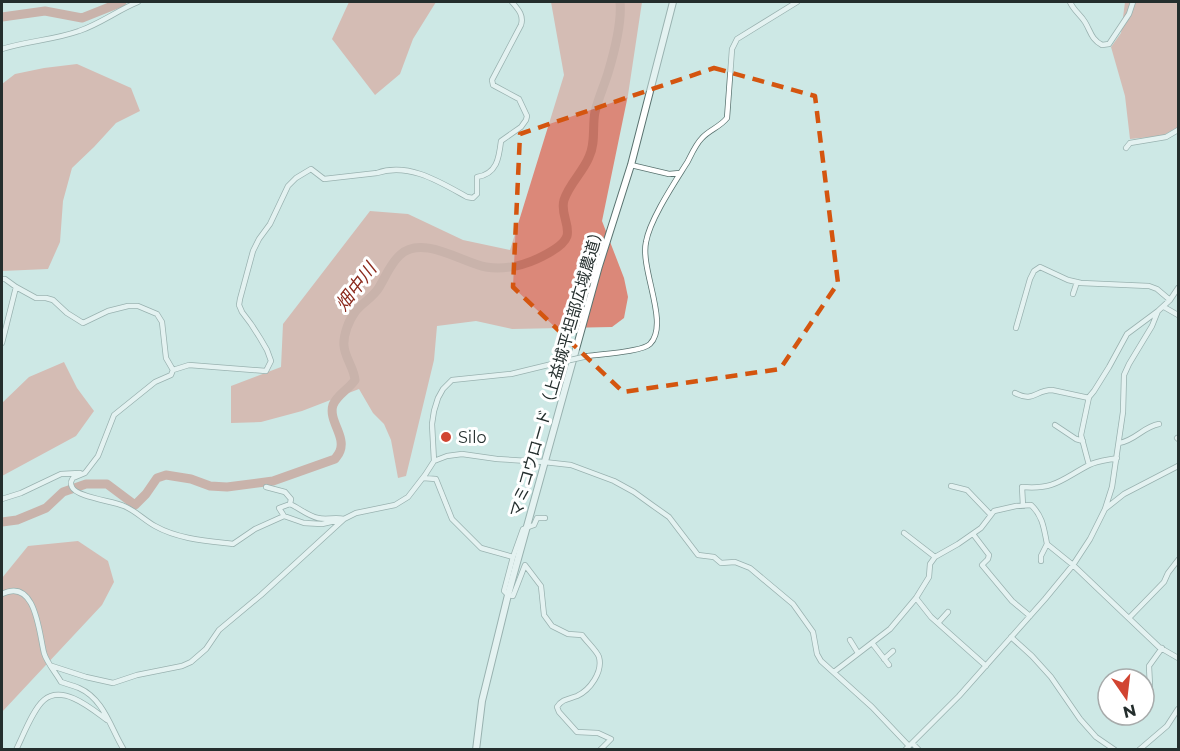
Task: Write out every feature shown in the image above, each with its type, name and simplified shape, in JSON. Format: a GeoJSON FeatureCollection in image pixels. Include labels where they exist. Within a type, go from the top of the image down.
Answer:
{"type":"FeatureCollection","features":[{"type":"Feature","properties":{"kind":"street"},"geometry":{"type":"LineString","coordinates":[[2,49],[78,32],[138,2]]}},
{"type":"Feature","properties":{"kind":"street"},"geometry":{"type":"LineString","coordinates":[[284,516],[255,529],[233,544],[197,539],[157,528],[136,512],[116,502],[78,493],[72,487],[71,481],[86,473],[98,456],[114,415],[154,382],[171,375],[173,370],[189,365],[266,371],[271,360],[267,350],[239,305],[253,250],[270,224],[288,186],[296,178],[311,169],[324,178],[384,171],[412,171],[428,176],[467,197],[473,198],[477,194],[477,177],[483,176],[497,163],[501,141],[521,127],[527,116],[519,99],[493,85],[492,80],[523,20],[512,2]]}},
{"type":"Feature","properties":{"kind":"street","name":"マミコウロード（上益城平坦部広域農道）"},"geometry":{"type":"LineString","coordinates":[[476,750],[482,701],[508,595],[579,335],[631,165],[673,2]]}},
{"type":"Feature","properties":{"kind":"street"},"geometry":{"type":"LineString","coordinates":[[290,504],[279,508],[284,516],[304,524],[322,525],[356,513],[395,505],[408,497],[434,461],[432,424],[434,411],[438,398],[452,380],[511,374],[588,356],[641,349],[649,345],[658,326],[645,255],[646,241],[655,219],[702,137],[723,124],[727,118],[732,49],[737,39],[797,2]]}},
{"type":"Feature","properties":{"kind":"street"},"geometry":{"type":"LineString","coordinates":[[1070,2],[1086,23],[1094,39],[1102,45],[1109,44],[1129,14],[1132,2]]}},
{"type":"Feature","properties":{"kind":"street"},"geometry":{"type":"LineString","coordinates":[[1126,147],[1130,143],[1166,137],[1179,130]]}},
{"type":"Feature","properties":{"kind":"street"},"geometry":{"type":"LineString","coordinates":[[631,165],[669,174],[680,173]]}},
{"type":"Feature","properties":{"kind":"street"},"geometry":{"type":"LineString","coordinates":[[1016,328],[1030,279],[1034,271],[1042,267],[1077,282],[1149,286],[1157,289],[1170,300]]}},
{"type":"Feature","properties":{"kind":"street"},"geometry":{"type":"LineString","coordinates":[[2,279],[36,298],[53,300],[83,323],[108,311],[128,306],[138,306],[157,314],[162,322],[166,358],[173,370]]}},
{"type":"Feature","properties":{"kind":"street"},"geometry":{"type":"LineString","coordinates":[[1072,294],[1077,282]]}},
{"type":"Feature","properties":{"kind":"street"},"geometry":{"type":"LineString","coordinates":[[2,343],[16,287]]}},
{"type":"Feature","properties":{"kind":"street"},"geometry":{"type":"LineString","coordinates":[[1089,465],[1082,427],[1089,398],[1126,334],[1164,307],[1179,288]]}},
{"type":"Feature","properties":{"kind":"street"},"geometry":{"type":"LineString","coordinates":[[1164,307],[1179,315]]}},
{"type":"Feature","properties":{"kind":"street"},"geometry":{"type":"LineString","coordinates":[[909,746],[959,696],[1030,616],[1073,565],[1090,539],[1105,509],[1112,487],[1123,412],[1124,375],[1158,311]]}},
{"type":"Feature","properties":{"kind":"street"},"geometry":{"type":"LineString","coordinates":[[1015,393],[1028,397],[1052,390],[1089,398]]}},
{"type":"Feature","properties":{"kind":"street"},"geometry":{"type":"LineString","coordinates":[[1119,443],[1135,438],[1153,425],[1159,424]]}},
{"type":"Feature","properties":{"kind":"street"},"geometry":{"type":"LineString","coordinates":[[1055,425],[1083,441]]}},
{"type":"Feature","properties":{"kind":"street"},"geometry":{"type":"LineString","coordinates":[[434,461],[462,454],[571,465],[614,481],[634,492],[669,517],[698,555],[714,557],[721,563],[735,562],[750,568],[793,604],[813,632],[817,654],[821,662],[872,707],[909,746],[919,750]]}},
{"type":"Feature","properties":{"kind":"street"},"geometry":{"type":"LineString","coordinates":[[1023,506],[1022,487],[1047,487],[1069,478],[1089,465],[1117,458]]}},
{"type":"Feature","properties":{"kind":"street"},"geometry":{"type":"LineString","coordinates":[[1105,509],[1124,494],[1179,466]]}},
{"type":"Feature","properties":{"kind":"street"},"geometry":{"type":"LineString","coordinates":[[2,498],[21,494],[61,474],[86,473]]}},
{"type":"Feature","properties":{"kind":"street"},"geometry":{"type":"LineString","coordinates":[[423,478],[436,479],[452,519],[481,548],[513,557]]}},
{"type":"Feature","properties":{"kind":"street"},"geometry":{"type":"LineString","coordinates":[[951,486],[967,490],[990,514]]}},
{"type":"Feature","properties":{"kind":"street"},"geometry":{"type":"LineString","coordinates":[[266,487],[285,492],[291,499],[290,504]]}},
{"type":"Feature","properties":{"kind":"street"},"geometry":{"type":"LineString","coordinates":[[290,504],[312,517],[344,519]]}},
{"type":"Feature","properties":{"kind":"street"},"geometry":{"type":"LineString","coordinates":[[834,672],[890,629],[916,598],[929,578],[930,564],[935,557],[981,528],[990,514],[998,509],[1031,505],[1035,508],[1045,527],[1047,544],[1041,555],[1041,561]]}},
{"type":"Feature","properties":{"kind":"street"},"geometry":{"type":"LineString","coordinates":[[545,518],[537,518],[534,525],[523,529],[504,591],[513,596],[525,565],[541,586],[544,615],[552,626],[568,634],[582,635],[599,658],[599,670],[592,685],[579,695],[559,703],[557,707],[577,732],[598,733],[611,739],[600,750]]}},
{"type":"Feature","properties":{"kind":"street"},"geometry":{"type":"LineString","coordinates":[[52,666],[86,677],[113,682],[191,662],[206,649],[219,630],[344,519]]}},
{"type":"Feature","properties":{"kind":"street"},"geometry":{"type":"LineString","coordinates":[[904,533],[935,557]]}},
{"type":"Feature","properties":{"kind":"street"},"geometry":{"type":"LineString","coordinates":[[973,534],[989,555],[982,565],[1012,601],[1030,616]]}},
{"type":"Feature","properties":{"kind":"street"},"geometry":{"type":"LineString","coordinates":[[1047,544],[1073,565],[1162,648],[1179,658]]}},
{"type":"Feature","properties":{"kind":"street"},"geometry":{"type":"LineString","coordinates":[[1129,618],[1164,582],[1179,560]]}},
{"type":"Feature","properties":{"kind":"street"},"geometry":{"type":"LineString","coordinates":[[2,594],[10,590],[27,597],[35,611],[48,661],[61,682],[80,688],[95,698],[124,750]]}},
{"type":"Feature","properties":{"kind":"street"},"geometry":{"type":"LineString","coordinates":[[916,598],[938,623],[986,666]]}},
{"type":"Feature","properties":{"kind":"street"},"geometry":{"type":"LineString","coordinates":[[938,623],[948,612]]}},
{"type":"Feature","properties":{"kind":"street"},"geometry":{"type":"LineString","coordinates":[[1011,637],[1052,677],[1080,720],[1096,737],[1115,750]]}},
{"type":"Feature","properties":{"kind":"street"},"geometry":{"type":"LineString","coordinates":[[850,640],[858,653]]}},
{"type":"Feature","properties":{"kind":"street"},"geometry":{"type":"LineString","coordinates":[[872,643],[889,665]]}},
{"type":"Feature","properties":{"kind":"street"},"geometry":{"type":"LineString","coordinates":[[1149,667],[1162,648]]}},
{"type":"Feature","properties":{"kind":"street"},"geometry":{"type":"LineString","coordinates":[[884,659],[893,651]]}},
{"type":"Feature","properties":{"kind":"street"},"geometry":{"type":"LineString","coordinates":[[16,750],[44,700],[55,694],[70,696],[110,722]]}},
{"type":"Feature","properties":{"kind":"street"},"geometry":{"type":"LineString","coordinates":[[1139,750],[1167,726],[1179,709]]}},
{"type":"Feature","properties":{"kind":"highlighted area"},"geometry":{"type":"Polygon","coordinates":[[[714,68],[815,96],[838,283],[780,369],[623,392],[513,287],[520,134],[714,68]]]}},
{"type":"Feature","properties":{"kind":"shaded area"},"geometry":{"type":"Polygon","coordinates":[[[349,2],[436,2],[413,39],[400,74],[375,95],[332,39],[349,2]]]}},
{"type":"Feature","properties":{"kind":"shaded area"},"geometry":{"type":"Polygon","coordinates":[[[551,2],[642,2],[628,95],[602,221],[624,278],[628,297],[624,318],[612,327],[512,329],[476,321],[437,326],[434,360],[406,476],[398,478],[391,440],[384,424],[373,413],[359,389],[302,411],[261,422],[231,423],[231,386],[281,367],[283,324],[370,211],[408,214],[463,240],[510,250],[564,75],[551,2]]]}},
{"type":"Feature","properties":{"kind":"shaded area"},"geometry":{"type":"Polygon","coordinates":[[[1125,2],[1178,2],[1178,127],[1162,136],[1130,139],[1125,96],[1111,47],[1121,33],[1125,2]]]}},
{"type":"Feature","properties":{"kind":"shaded area"},"geometry":{"type":"Polygon","coordinates":[[[77,64],[131,88],[140,111],[116,123],[72,168],[63,201],[60,242],[48,269],[2,271],[2,84],[15,74],[77,64]]]}},
{"type":"Feature","properties":{"kind":"shaded area"},"geometry":{"type":"Polygon","coordinates":[[[64,362],[77,388],[94,411],[76,436],[2,476],[2,403],[29,377],[64,362]]]}},
{"type":"Feature","properties":{"kind":"shaded area"},"geometry":{"type":"Polygon","coordinates":[[[78,541],[108,561],[114,582],[102,605],[2,712],[2,578],[28,546],[78,541]]]}},
{"type":"Feature","properties":{"kind":"waterway"},"geometry":{"type":"LineString","coordinates":[[2,17],[45,11],[82,18],[122,2]]}},
{"type":"Feature","properties":{"kind":"waterway","name":"畑中川"},"geometry":{"type":"LineString","coordinates":[[2,522],[17,520],[46,508],[63,492],[86,484],[107,484],[135,505],[157,478],[166,475],[191,479],[210,486],[227,487],[273,481],[335,459],[340,452],[341,440],[333,416],[333,405],[355,380],[346,355],[344,337],[355,312],[376,292],[390,267],[400,255],[409,249],[419,247],[443,252],[486,267],[508,267],[530,262],[543,256],[557,248],[567,236],[564,200],[591,152],[595,112],[617,38],[620,2]]}},
{"type":"Feature","properties":{"kind":"place","name":"Silo"},"geometry":{"type":"Point","coordinates":[446,437]}}]}
